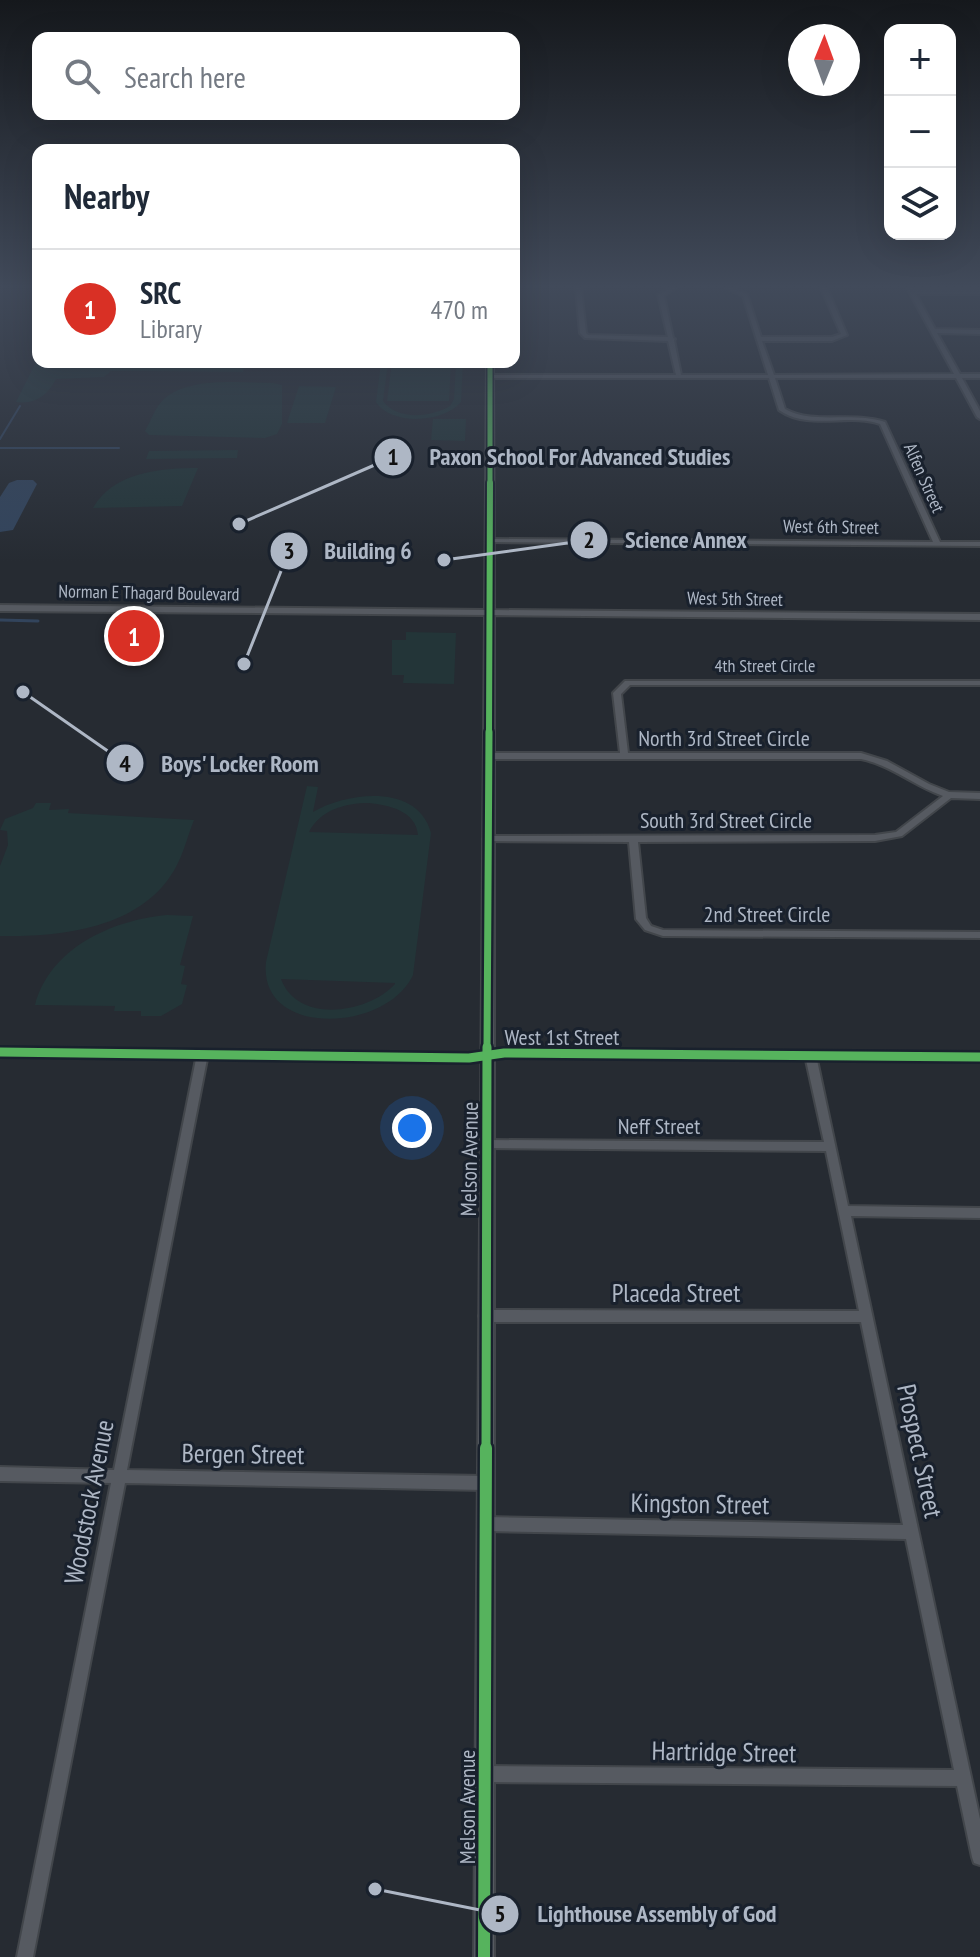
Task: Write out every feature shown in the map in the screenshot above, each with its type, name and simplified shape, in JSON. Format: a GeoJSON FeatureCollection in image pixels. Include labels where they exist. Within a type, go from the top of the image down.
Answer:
{"type":"FeatureCollection","features":[{"type":"Feature","properties":{"kind":"street","name":"Melson Avenue"},"geometry":{"type":"LineString","coordinates":[[484,1957],[490,379]]}},
{"type":"Feature","properties":{"kind":"street","name":"Alfen Street"},"geometry":{"type":"LineString","coordinates":[[773,379],[782,410],[790,415],[866,418],[883,423],[938,544]]}},
{"type":"Feature","properties":{"kind":"street"},"geometry":{"type":"LineString","coordinates":[[960,379],[980,417]]}},
{"type":"Feature","properties":{"kind":"street","name":"West 6th Street"},"geometry":{"type":"LineString","coordinates":[[490,541],[980,544]]}},
{"type":"Feature","properties":{"kind":"street","name":"Norman E Thagard Boulevard"},"geometry":{"type":"LineString","coordinates":[[0,608],[489,613]]}},
{"type":"Feature","properties":{"kind":"street","name":"West 5th Street"},"geometry":{"type":"LineString","coordinates":[[489,613],[980,617]]}},
{"type":"Feature","properties":{"kind":"street","name":"4th Street Circle"},"geometry":{"type":"LineString","coordinates":[[624,756],[617,693],[628,683],[980,683]]}},
{"type":"Feature","properties":{"kind":"street","name":"North 3rd Street Circle"},"geometry":{"type":"LineString","coordinates":[[489,756],[871,757],[950,795]]}},
{"type":"Feature","properties":{"kind":"street"},"geometry":{"type":"LineString","coordinates":[[950,795],[980,796]]}},
{"type":"Feature","properties":{"kind":"street","name":"South 3rd Street Circle"},"geometry":{"type":"LineString","coordinates":[[488,839],[887,837],[899,834],[950,795]]}},
{"type":"Feature","properties":{"kind":"street","name":"2nd Street Circle"},"geometry":{"type":"LineString","coordinates":[[633,838],[641,919],[648,928],[663,933],[980,935]]}},
{"type":"Feature","properties":{"kind":"street","name":"West 1st Street"},"geometry":{"type":"LineString","coordinates":[[0,1052],[202,1056],[980,1057]]}},
{"type":"Feature","properties":{"kind":"street","name":"Woodstock Avenue"},"geometry":{"type":"LineString","coordinates":[[25,1957],[202,1056]]}},
{"type":"Feature","properties":{"kind":"street","name":"Prospect Street"},"geometry":{"type":"LineString","coordinates":[[811,1056],[980,1857]]}},
{"type":"Feature","properties":{"kind":"street","name":"Neff Street"},"geometry":{"type":"LineString","coordinates":[[488,1144],[830,1147]]}},
{"type":"Feature","properties":{"kind":"street"},"geometry":{"type":"LineString","coordinates":[[844,1211],[980,1213]]}},
{"type":"Feature","properties":{"kind":"street","name":"Placeda Street"},"geometry":{"type":"LineString","coordinates":[[485,1316],[867,1317]]}},
{"type":"Feature","properties":{"kind":"street","name":"Bergen Street"},"geometry":{"type":"LineString","coordinates":[[0,1474],[485,1483]]}},
{"type":"Feature","properties":{"kind":"street","name":"Kingston Street"},"geometry":{"type":"LineString","coordinates":[[486,1524],[912,1532]]}},
{"type":"Feature","properties":{"kind":"street","name":"Hartridge Street"},"geometry":{"type":"LineString","coordinates":[[485,1774],[963,1778]]}},
{"type":"Feature","properties":{"kind":"shaded area"},"geometry":{"type":"Polygon","coordinates":[[[27,379],[56,379],[40,398],[16,402],[27,379]]]}},
{"type":"Feature","properties":{"kind":"shaded area"},"geometry":{"type":"Polygon","coordinates":[[[379,379],[386,379],[383,401],[389,407],[406,414],[434,413],[450,406],[454,399],[455,379],[462,379],[461,402],[453,409],[431,418],[393,415],[376,402],[379,379]]]}},
{"type":"Feature","properties":{"kind":"shaded area"},"geometry":{"type":"Polygon","coordinates":[[[390,379],[450,379],[449,401],[387,401],[390,379]]]}},
{"type":"Feature","properties":{"kind":"shaded area"},"geometry":{"type":"Polygon","coordinates":[[[216,382],[282,385],[282,424],[277,434],[265,438],[149,435],[145,431],[161,402],[188,387],[216,382]]]}},
{"type":"Feature","properties":{"kind":"shaded area"},"geometry":{"type":"Polygon","coordinates":[[[299,386],[336,387],[325,423],[287,423],[299,386]]]}},
{"type":"Feature","properties":{"kind":"shaded area"},"geometry":{"type":"Polygon","coordinates":[[[433,419],[466,419],[465,441],[431,440],[433,419]]]}},
{"type":"Feature","properties":{"kind":"shaded area"},"geometry":{"type":"Polygon","coordinates":[[[238,450],[237,458],[146,459],[149,451],[238,450]]]}},
{"type":"Feature","properties":{"kind":"shaded area"},"geometry":{"type":"Polygon","coordinates":[[[198,468],[182,506],[93,508],[113,487],[139,474],[198,468]]]}},
{"type":"Feature","properties":{"kind":"shaded area"},"geometry":{"type":"Polygon","coordinates":[[[406,632],[456,633],[454,684],[403,683],[404,675],[392,675],[392,640],[406,640],[406,632]]]}},
{"type":"Feature","properties":{"kind":"shaded area"},"geometry":{"type":"Polygon","coordinates":[[[307,786],[318,787],[313,812],[344,800],[380,796],[412,806],[424,817],[431,833],[413,975],[399,994],[378,1008],[353,1016],[326,1019],[302,1015],[282,1004],[269,987],[266,962],[307,786]],[[369,803],[334,809],[320,818],[309,832],[418,835],[407,815],[385,805],[369,803]],[[281,979],[290,994],[302,1003],[335,1010],[369,1002],[395,984],[395,983],[281,979]]]}},
{"type":"Feature","properties":{"kind":"shaded area"},"geometry":{"type":"Polygon","coordinates":[[[36,803],[51,803],[49,810],[69,809],[68,813],[194,820],[176,867],[162,888],[143,904],[122,916],[75,931],[0,936],[0,866],[8,845],[7,831],[0,830],[5,819],[33,808],[36,803]]]}},
{"type":"Feature","properties":{"kind":"shaded area"},"geometry":{"type":"Polygon","coordinates":[[[167,915],[193,916],[180,965],[185,966],[181,984],[187,985],[182,1004],[161,1016],[141,1016],[141,1011],[114,1011],[115,1006],[35,1005],[54,968],[86,940],[125,923],[167,915]]]}},
{"type":"Feature","properties":{"kind":"water"},"geometry":{"type":"Polygon","coordinates":[[[33,480],[37,484],[13,530],[0,532],[0,497],[9,483],[33,480]]]}},
{"type":"Feature","properties":{"kind":"waterway"},"geometry":{"type":"LineString","coordinates":[[0,439],[20,406]]}},
{"type":"Feature","properties":{"kind":"waterway"},"geometry":{"type":"LineString","coordinates":[[0,448],[119,448]]}},
{"type":"Feature","properties":{"kind":"waterway"},"geometry":{"type":"LineString","coordinates":[[0,620],[38,621]]}},
{"type":"Feature","properties":{"kind":"cycle path"},"geometry":{"type":"LineString","coordinates":[[484,1957],[490,379]]}},
{"type":"Feature","properties":{"kind":"cycle path"},"geometry":{"type":"LineString","coordinates":[[0,1052],[469,1058],[504,1053],[980,1057]]}},
{"type":"Feature","properties":{"kind":"place","name":"Paxon School For Advanced Studies"},"geometry":{"type":"Point","coordinates":[239,524]}},
{"type":"Feature","properties":{"kind":"place","name":"Science Annex"},"geometry":{"type":"Point","coordinates":[444,560]}},
{"type":"Feature","properties":{"kind":"place","name":"SRC"},"geometry":{"type":"Point","coordinates":[134,636]}},
{"type":"Feature","properties":{"kind":"place","name":"Building 6"},"geometry":{"type":"Point","coordinates":[244,664]}},
{"type":"Feature","properties":{"kind":"place","name":"Boys' Locker Room"},"geometry":{"type":"Point","coordinates":[23,692]}},
{"type":"Feature","properties":{"kind":"place","name":"Lighthouse Assembly of God"},"geometry":{"type":"Point","coordinates":[375,1889]}}]}
